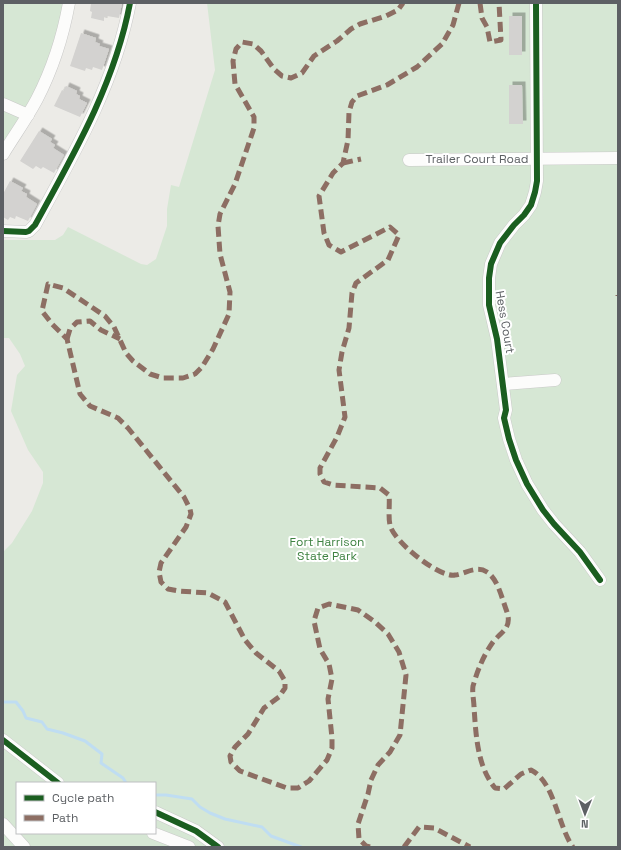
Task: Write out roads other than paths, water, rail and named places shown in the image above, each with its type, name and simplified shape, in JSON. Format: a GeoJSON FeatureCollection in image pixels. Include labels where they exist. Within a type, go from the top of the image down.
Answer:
{"type":"FeatureCollection","features":[{"type":"Feature","properties":{"kind":"street"},"geometry":{"type":"LineString","coordinates":[[3,154],[38,98],[52,66],[60,41],[69,3]]}},
{"type":"Feature","properties":{"kind":"street"},"geometry":{"type":"LineString","coordinates":[[3,231],[26,232],[33,228],[80,142],[110,75],[122,38],[130,3]]}},
{"type":"Feature","properties":{"kind":"street","name":"Hess Court"},"geometry":{"type":"LineString","coordinates":[[536,3],[536,184],[532,202],[524,215],[500,243],[494,256],[489,273],[488,300],[498,339],[506,410],[504,418],[513,452],[524,478],[543,510],[580,552],[600,580]]}},
{"type":"Feature","properties":{"kind":"street"},"geometry":{"type":"LineString","coordinates":[[3,104],[28,115]]}},
{"type":"Feature","properties":{"kind":"street","name":"Trailer Court Road"},"geometry":{"type":"LineString","coordinates":[[409,160],[618,158]]}},
{"type":"Feature","properties":{"kind":"street"},"geometry":{"type":"LineString","coordinates":[[503,384],[555,380]]}},
{"type":"Feature","properties":{"kind":"street"},"geometry":{"type":"LineString","coordinates":[[3,740],[57,782]]}},
{"type":"Feature","properties":{"kind":"street"},"geometry":{"type":"LineString","coordinates":[[156,812],[196,831],[218,847]]}},
{"type":"Feature","properties":{"kind":"street"},"geometry":{"type":"LineString","coordinates":[[3,824],[24,847]]}},
{"type":"Feature","properties":{"kind":"street"},"geometry":{"type":"LineString","coordinates":[[156,834],[189,847]]}},
{"type":"Feature","properties":{"kind":"waterway"},"geometry":{"type":"LineString","coordinates":[[3,702],[16,702],[26,718],[42,722],[47,729],[85,741],[102,754],[101,763],[123,778],[125,782]]}},
{"type":"Feature","properties":{"kind":"waterway"},"geometry":{"type":"LineString","coordinates":[[156,795],[192,799],[200,807],[210,813],[225,819],[262,827],[271,836],[301,847]]}},
{"type":"Feature","properties":{"kind":"park label","name":"Fort Harrison State Park"},"geometry":{"type":"Point","coordinates":[327,549]}}]}
